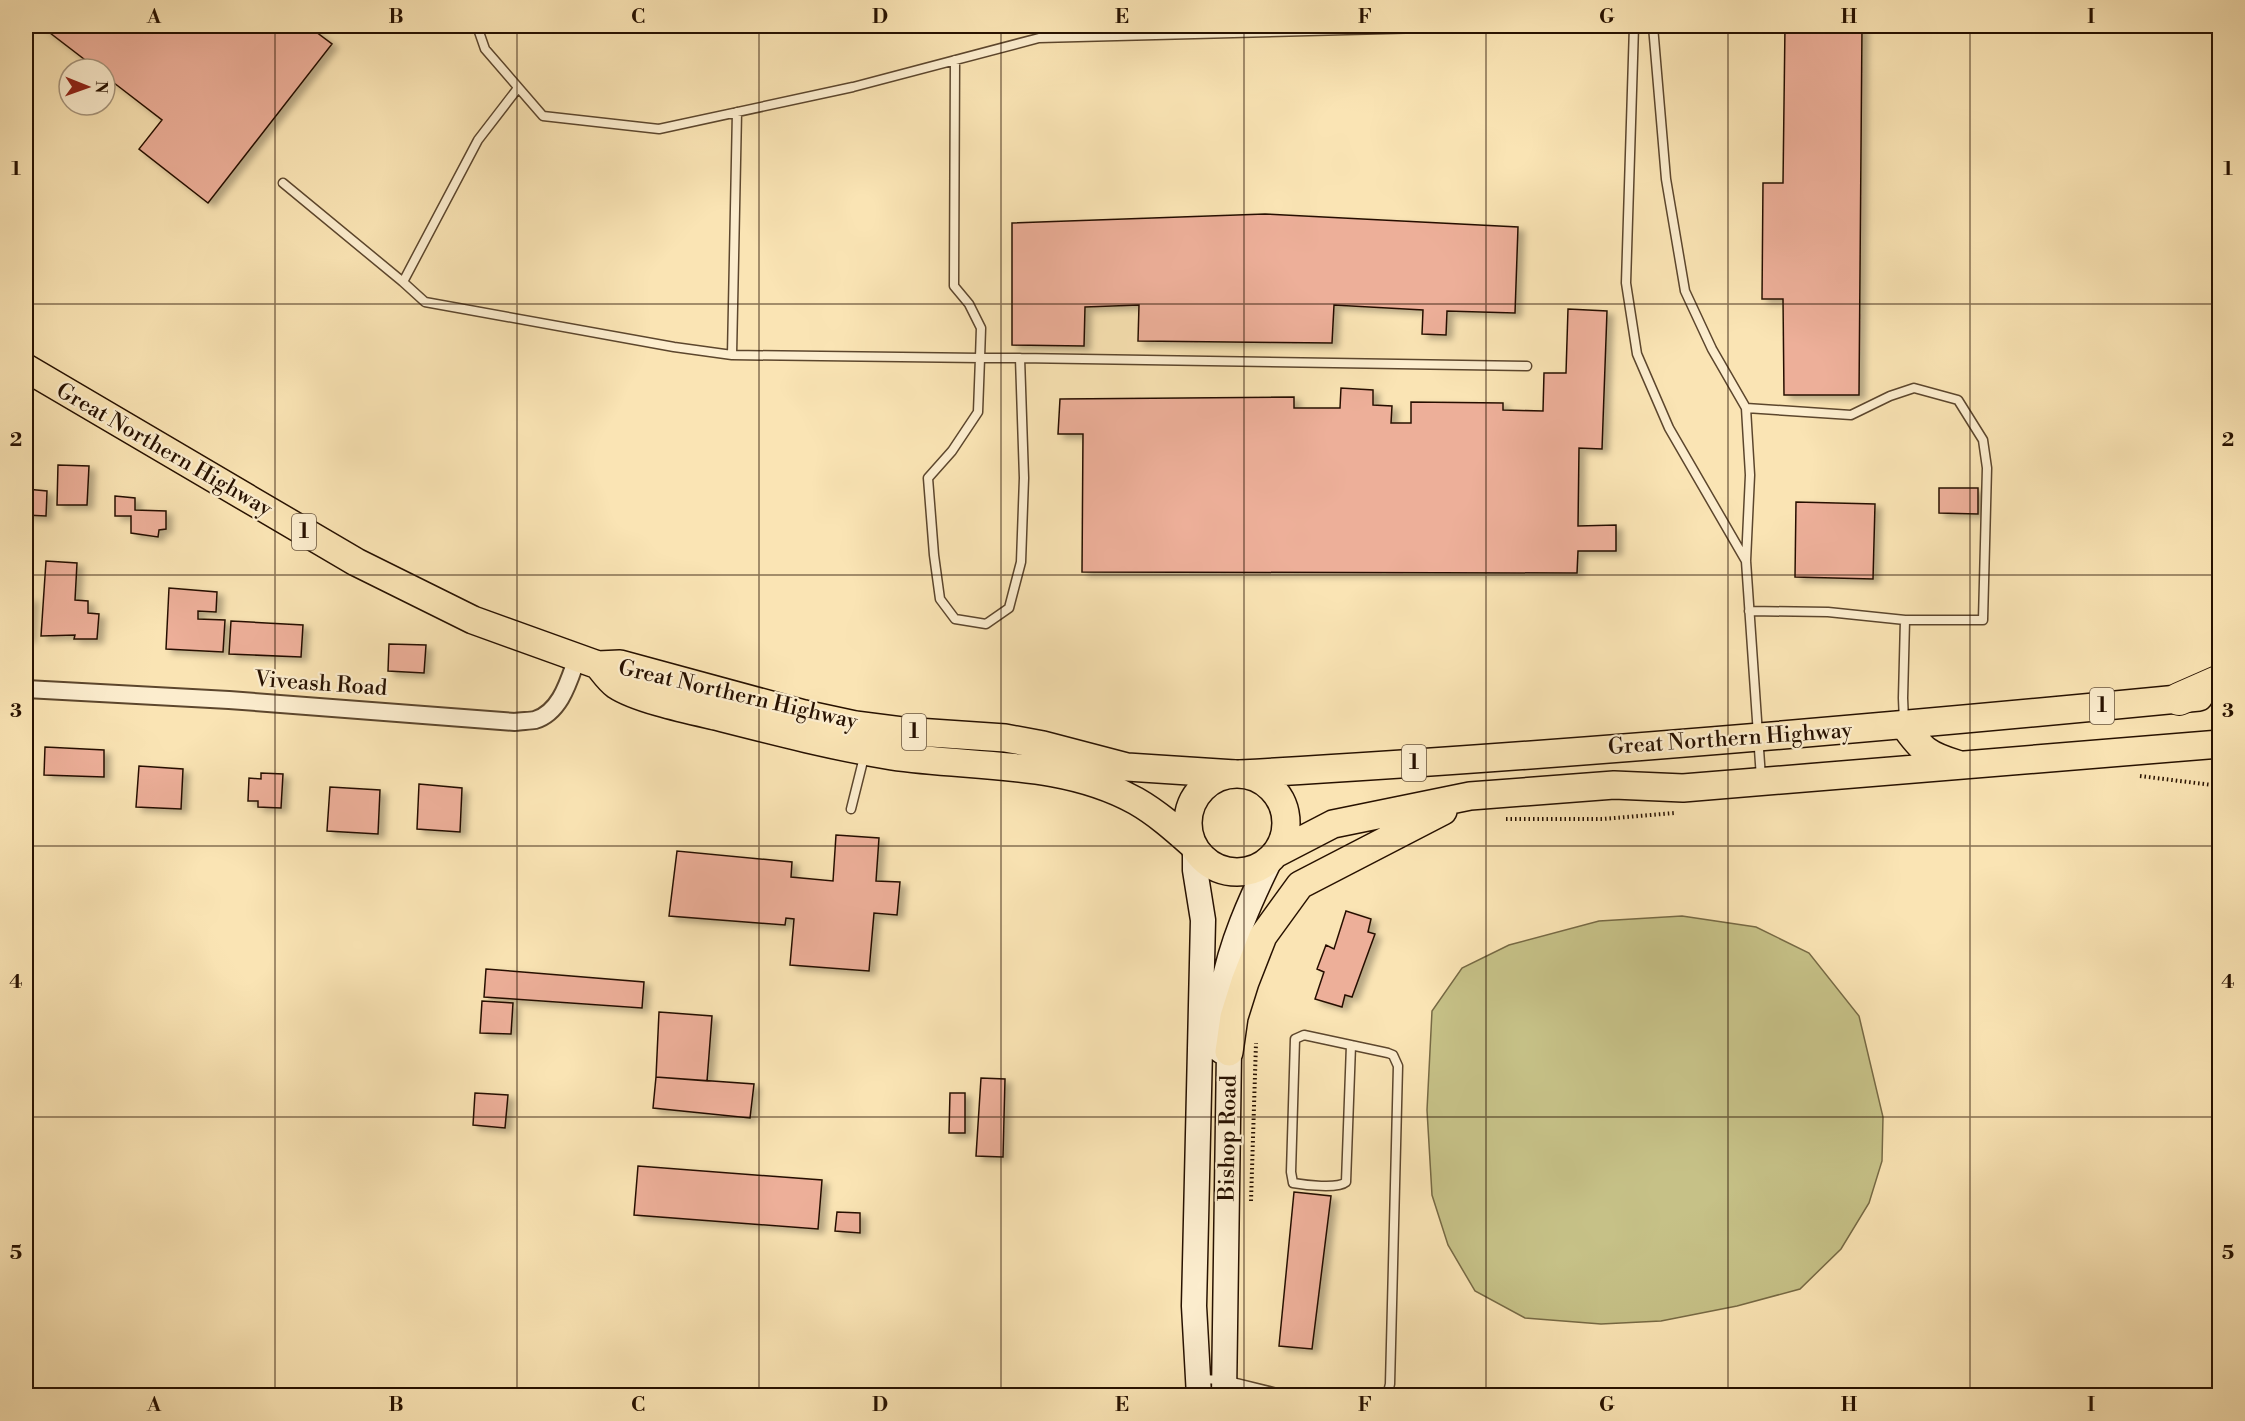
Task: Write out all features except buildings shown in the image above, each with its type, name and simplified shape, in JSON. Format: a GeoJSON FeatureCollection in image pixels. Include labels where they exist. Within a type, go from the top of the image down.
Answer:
{"type":"FeatureCollection","features":[{"type":"Feature","properties":{"kind":"highway"},"geometry":{"type":"LineString","coordinates":[[2179,699],[2220,681]]}},
{"type":"Feature","properties":{"kind":"main road","name":"Great Northern Highway"},"geometry":{"type":"LineString","coordinates":[[26,368],[356,562],[473,620],[587,661],[620,664],[804,714],[869,739],[895,756],[1033,770],[1100,786],[1134,800],[1161,817],[1194,847]]}},
{"type":"Feature","properties":{"kind":"main road","name":"Great Northern Highway"},"geometry":{"type":"LineString","coordinates":[[869,739],[1005,738],[1043,745],[1127,767],[1238,774],[1495,758],[1758,737],[2220,695]]}},
{"type":"Feature","properties":{"kind":"main road"},"geometry":{"type":"LineString","coordinates":[[1904,725],[1920,748],[1942,760],[1964,766]]}},
{"type":"Feature","properties":{"kind":"main road","name":"Great Northern Highway"},"geometry":{"type":"LineString","coordinates":[[1273,857],[1333,824],[1470,796],[1614,785],[1683,788],[2220,744]]}},
{"type":"Feature","properties":{"kind":"main road","name":"1"},"geometry":{"type":"LineString","coordinates":[[1238,774],[1261,780],[1277,794],[1285,813],[1286,834],[1273,857],[1250,871],[1229,872],[1209,864],[1194,847],[1188,824],[1189,813],[1198,794],[1214,780],[1238,774]]}},
{"type":"Feature","properties":{"kind":"main road"},"geometry":{"type":"LineString","coordinates":[[1229,1052],[1234,1017],[1263,936],[1300,885],[1470,796]]}},
{"type":"Feature","properties":{"kind":"street","name":"Viveash Road"},"geometry":{"type":"LineString","coordinates":[[26,689],[229,700],[515,722],[535,720],[551,710],[587,661]]}},
{"type":"Feature","properties":{"kind":"street","name":"Bishop Road"},"geometry":{"type":"LineString","coordinates":[[1194,847],[1195,870],[1203,920],[1194,1306],[1198,1387]]}},
{"type":"Feature","properties":{"kind":"street","name":"Bishop Road"},"geometry":{"type":"LineString","coordinates":[[1224,1388],[1229,1052],[1221,1051],[1217,1047],[1223,987],[1240,928],[1273,857]]}},
{"type":"Feature","properties":{"kind":"lane"},"geometry":{"type":"LineString","coordinates":[[477,26],[484,50],[543,116],[659,129],[853,87],[1039,38],[1151,30],[1502,26]]}},
{"type":"Feature","properties":{"kind":"lane"},"geometry":{"type":"LineString","coordinates":[[1634,26],[1626,283],[1637,354],[1669,428],[1746,561]]}},
{"type":"Feature","properties":{"kind":"lane"},"geometry":{"type":"LineString","coordinates":[[1653,26],[1666,178],[1685,291],[1712,349],[1746,408],[1750,475],[1746,561],[1761,782]]}},
{"type":"Feature","properties":{"kind":"lane"},"geometry":{"type":"LineString","coordinates":[[955,60],[954,286],[969,304],[981,328],[978,412],[952,451],[928,478],[940,599],[955,619],[986,624],[1009,608],[1021,562],[1024,478],[1020,358]]}},
{"type":"Feature","properties":{"kind":"lane"},"geometry":{"type":"LineString","coordinates":[[403,282],[478,140],[518,88]]}},
{"type":"Feature","properties":{"kind":"lane"},"geometry":{"type":"LineString","coordinates":[[732,355],[737,112]]}},
{"type":"Feature","properties":{"kind":"lane"},"geometry":{"type":"LineString","coordinates":[[283,183],[425,302],[675,347],[732,355],[1527,366]]}},
{"type":"Feature","properties":{"kind":"lane"},"geometry":{"type":"LineString","coordinates":[[1746,408],[1851,415],[1866,410],[1890,396],[1914,388],[1958,400],[1983,440],[1987,468],[1983,620],[1905,620],[1828,612],[1749,611]]}},
{"type":"Feature","properties":{"kind":"lane"},"geometry":{"type":"LineString","coordinates":[[1904,725],[1905,620]]}},
{"type":"Feature","properties":{"kind":"lane"},"geometry":{"type":"LineString","coordinates":[[851,809],[869,739]]}},
{"type":"Feature","properties":{"kind":"lane"},"geometry":{"type":"LineString","coordinates":[[1351,1045],[1346,1182],[1335,1186],[1293,1183],[1290,1173],[1295,1039],[1304,1035],[1351,1045],[1393,1055],[1398,1066],[1390,1384],[1388,1392],[1384,1395]]}},
{"type":"Feature","properties":{"kind":"lane"},"geometry":{"type":"LineString","coordinates":[[1198,1387],[1255,1386],[1277,1393],[1330,1395]]}},
{"type":"Feature","properties":{"kind":"shaded area"},"geometry":{"type":"Polygon","coordinates":[[[1682,916],[1756,927],[1809,953],[1859,1016],[1883,1117],[1882,1161],[1869,1203],[1841,1249],[1800,1289],[1737,1306],[1661,1321],[1601,1324],[1525,1318],[1475,1291],[1448,1245],[1432,1195],[1427,1110],[1432,1011],[1462,968],[1509,945],[1599,921],[1682,916]]]}}]}
